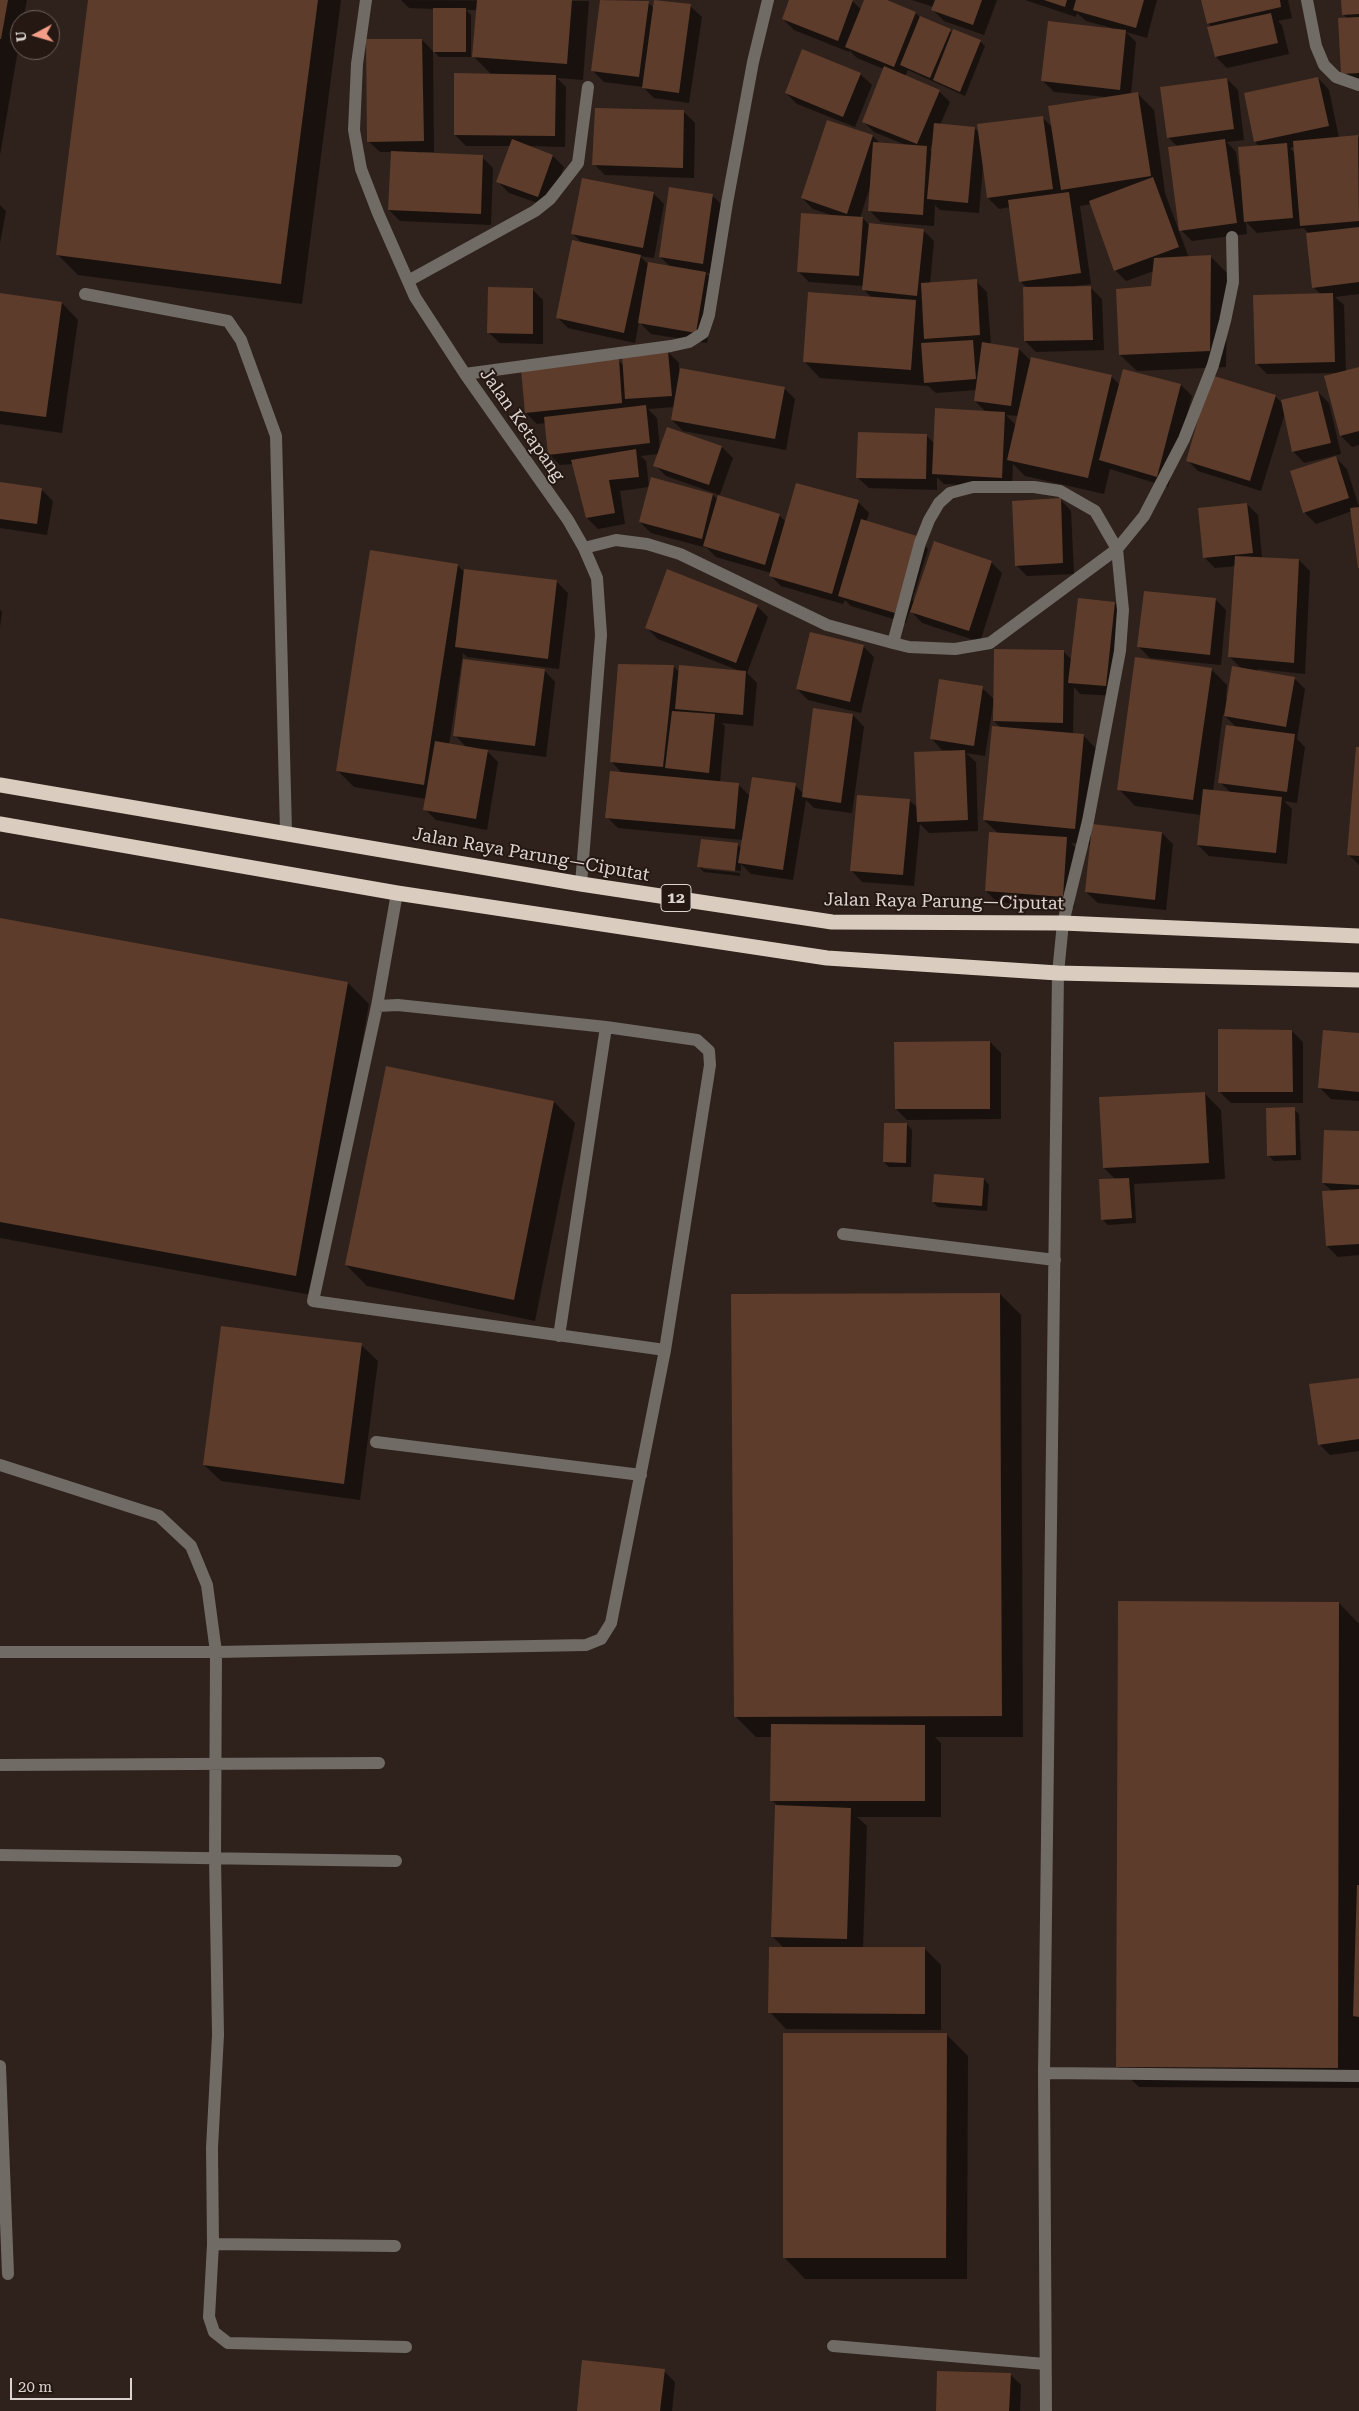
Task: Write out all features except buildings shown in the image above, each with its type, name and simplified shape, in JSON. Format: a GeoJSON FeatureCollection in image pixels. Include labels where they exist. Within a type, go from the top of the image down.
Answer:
{"type":"FeatureCollection","features":[{"type":"Feature","properties":{"kind":"highway","name":"Jalan Raya Parung—Ciputat"},"geometry":{"type":"LineString","coordinates":[[0,786],[286,832],[581,884],[832,922],[1062,923],[1359,936]]}},
{"type":"Feature","properties":{"kind":"highway","name":"12"},"geometry":{"type":"LineString","coordinates":[[0,824],[397,893],[827,958],[1058,973],[1359,980]]}},
{"type":"Feature","properties":{"kind":"street","name":"Jalan Ketapang"},"geometry":{"type":"LineString","coordinates":[[366,0],[357,64],[354,130],[361,169],[415,297],[465,374],[568,520],[584,548],[597,578],[601,636],[581,884]]}},
{"type":"Feature","properties":{"kind":"street"},"geometry":{"type":"LineString","coordinates":[[465,374],[670,346],[689,342],[703,333],[709,315],[753,62],[768,0]]}},
{"type":"Feature","properties":{"kind":"street"},"geometry":{"type":"LineString","coordinates":[[1307,0],[1316,46],[1324,65],[1336,77],[1359,85]]}},
{"type":"Feature","properties":{"kind":"street"},"geometry":{"type":"LineString","coordinates":[[408,282],[535,211],[550,199],[578,163],[588,87]]}},
{"type":"Feature","properties":{"kind":"street"},"geometry":{"type":"LineString","coordinates":[[584,548],[616,540],[646,544],[680,554],[827,625],[909,647],[955,649],[990,643],[1117,549],[1144,516],[1184,439],[1213,365],[1226,321],[1233,282],[1232,237]]}},
{"type":"Feature","properties":{"kind":"street"},"geometry":{"type":"LineString","coordinates":[[85,294],[228,321],[236,330],[244,349],[276,436],[286,832]]}},
{"type":"Feature","properties":{"kind":"street"},"geometry":{"type":"LineString","coordinates":[[893,643],[920,543],[929,520],[939,504],[950,493],[973,487],[1034,487],[1060,491],[1095,511],[1108,529],[1117,549],[1124,610],[1120,651],[1088,821],[1062,923],[1058,973],[1044,2073],[1046,2411]]}},
{"type":"Feature","properties":{"kind":"street"},"geometry":{"type":"LineString","coordinates":[[397,893],[376,1006],[312,1301],[665,1350]]}},
{"type":"Feature","properties":{"kind":"street"},"geometry":{"type":"LineString","coordinates":[[0,1652],[216,1652],[586,1645],[601,1639],[610,1623],[665,1350],[710,1065],[709,1051],[697,1040],[606,1027],[398,1005],[376,1006]]}},
{"type":"Feature","properties":{"kind":"street"},"geometry":{"type":"LineString","coordinates":[[559,1336],[606,1027]]}},
{"type":"Feature","properties":{"kind":"street"},"geometry":{"type":"LineString","coordinates":[[843,1234],[1055,1260]]}},
{"type":"Feature","properties":{"kind":"street"},"geometry":{"type":"LineString","coordinates":[[376,1442],[640,1475]]}},
{"type":"Feature","properties":{"kind":"street"},"geometry":{"type":"LineString","coordinates":[[0,1465],[159,1516],[191,1546],[207,1585],[216,1652],[215,1858],[218,2035],[212,2148],[213,2244],[209,2318],[214,2332],[228,2343],[406,2347]]}},
{"type":"Feature","properties":{"kind":"street"},"geometry":{"type":"LineString","coordinates":[[0,1765],[380,1764]]}},
{"type":"Feature","properties":{"kind":"street"},"geometry":{"type":"LineString","coordinates":[[0,1855],[396,1861]]}},
{"type":"Feature","properties":{"kind":"street"},"geometry":{"type":"LineString","coordinates":[[0,2066],[8,2274]]}},
{"type":"Feature","properties":{"kind":"street"},"geometry":{"type":"LineString","coordinates":[[1044,2073],[1359,2076]]}},
{"type":"Feature","properties":{"kind":"street"},"geometry":{"type":"LineString","coordinates":[[213,2244],[395,2246]]}},
{"type":"Feature","properties":{"kind":"street"},"geometry":{"type":"LineString","coordinates":[[833,2346],[1045,2364]]}}]}
